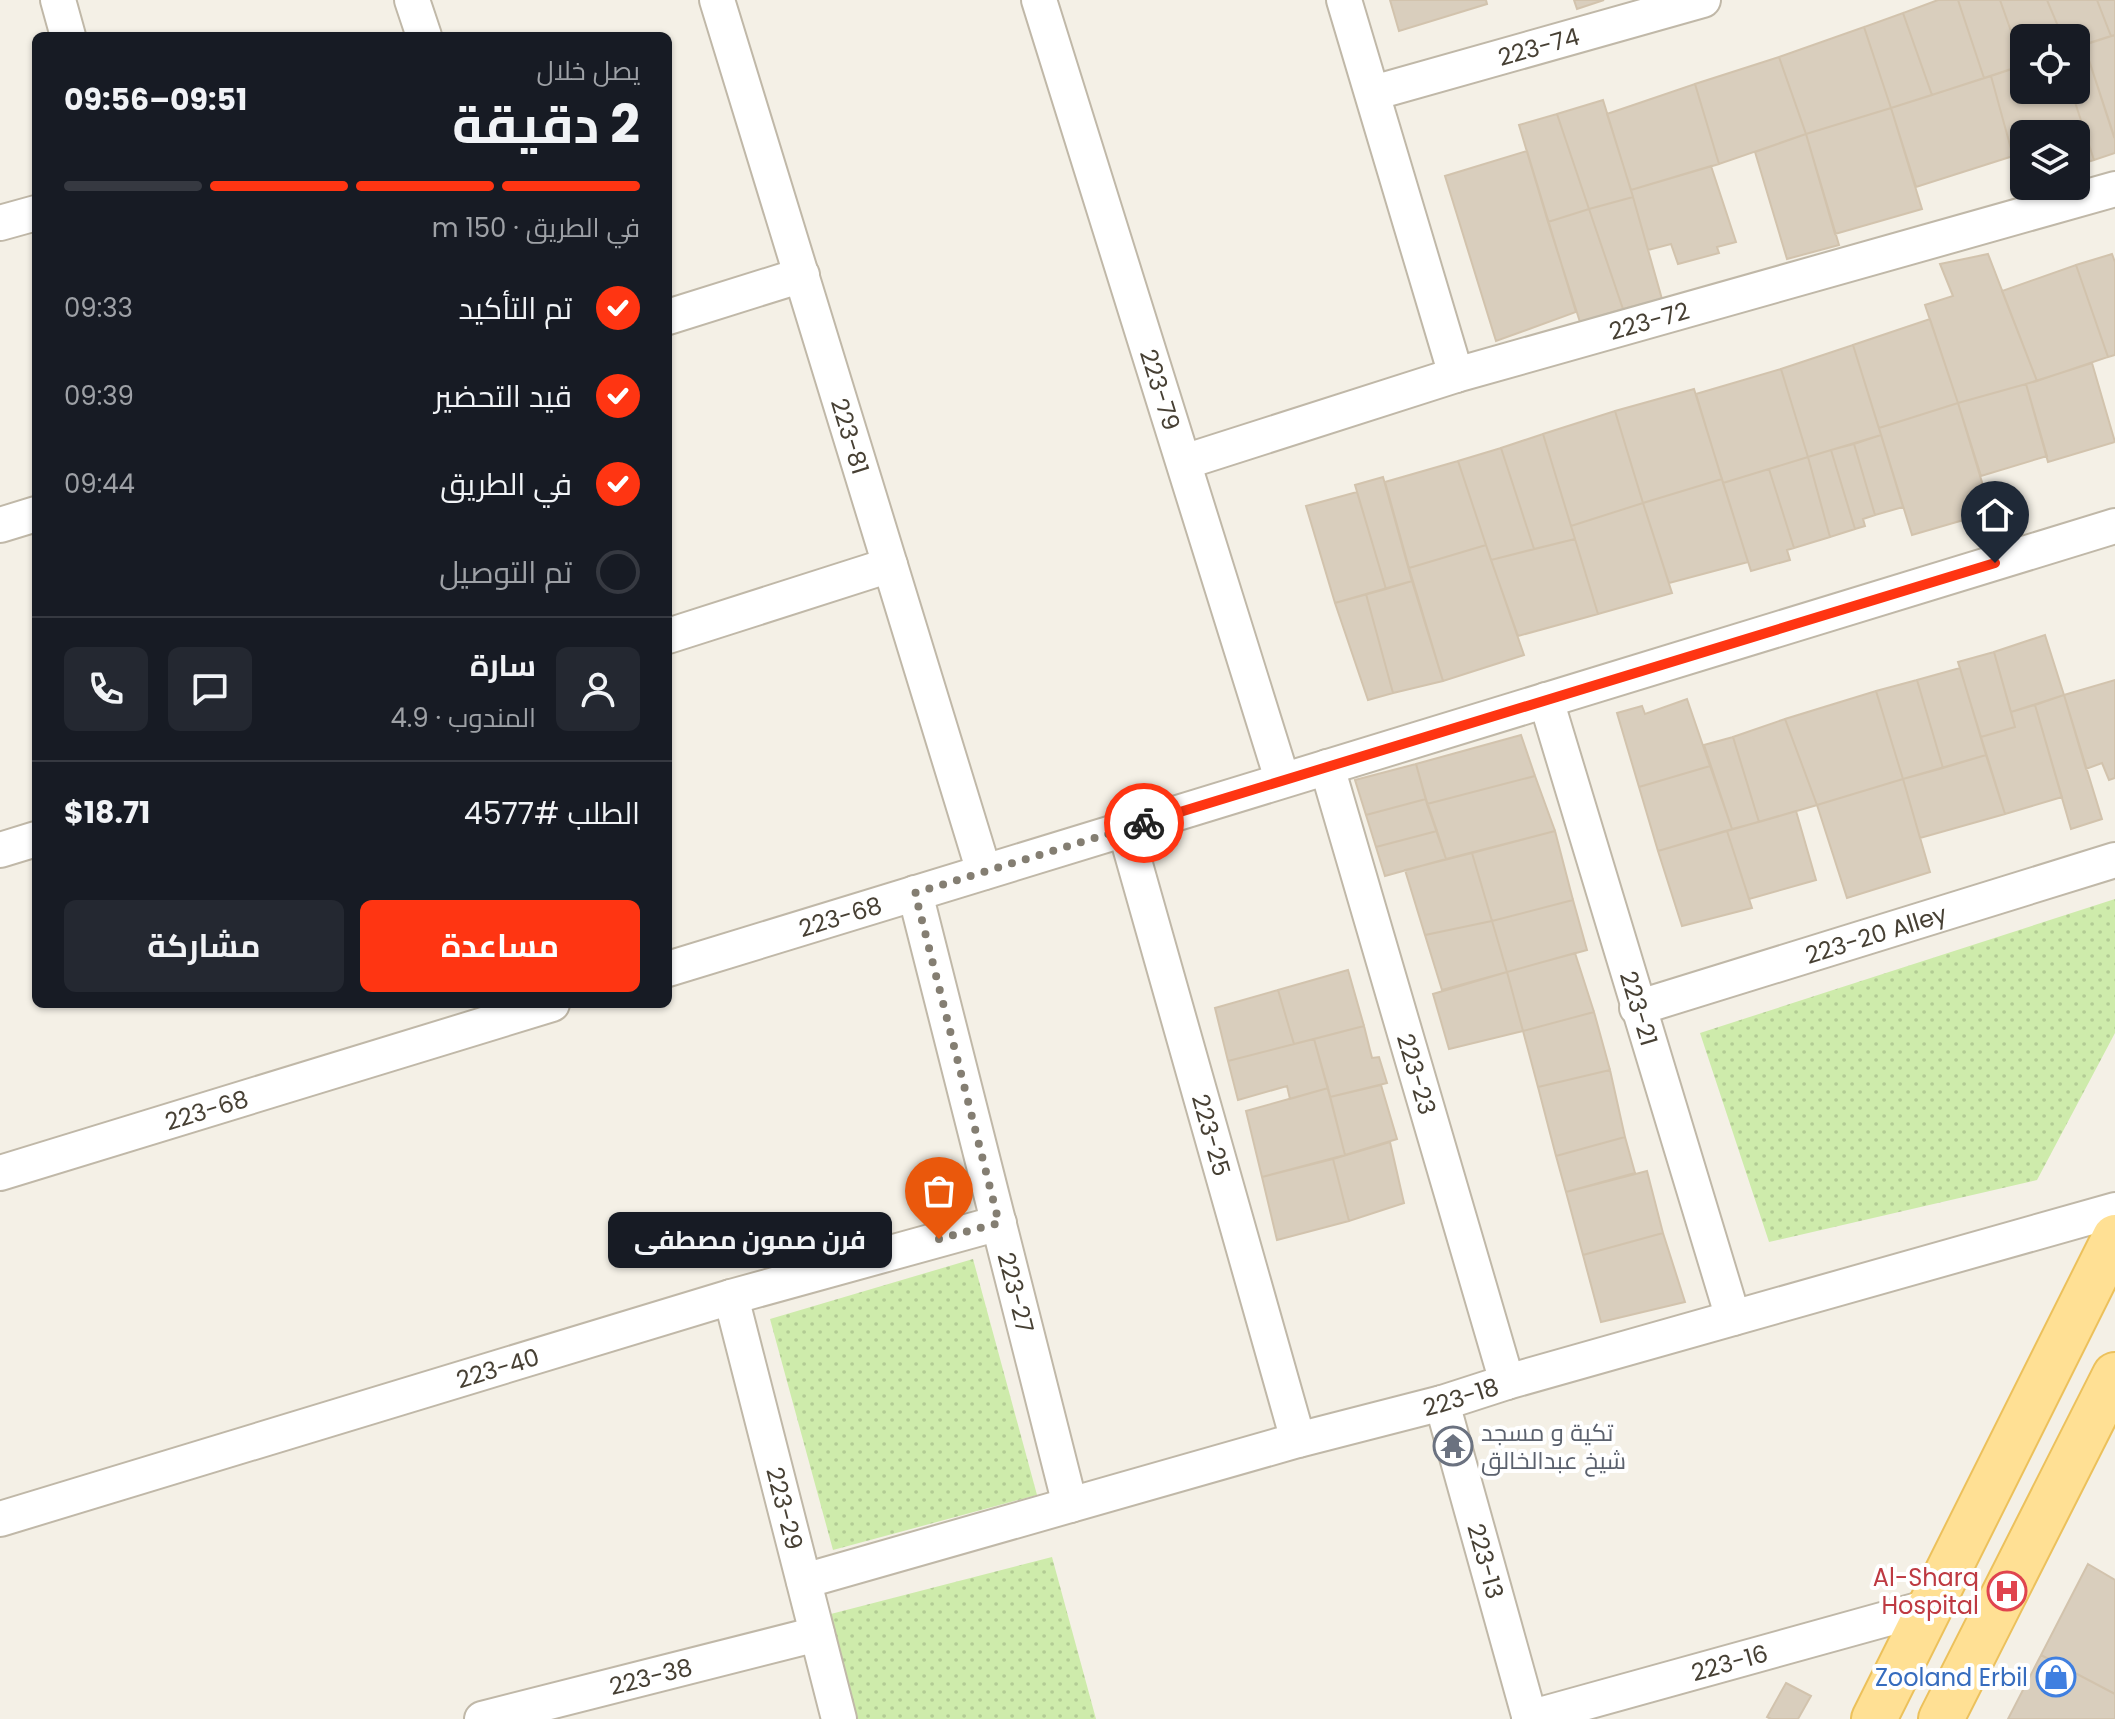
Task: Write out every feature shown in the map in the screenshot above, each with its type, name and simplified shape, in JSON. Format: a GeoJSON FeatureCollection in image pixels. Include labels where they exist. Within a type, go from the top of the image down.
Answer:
{"type":"FeatureCollection","features":[{"type":"Feature","properties":{"kind":"main road"},"geometry":{"type":"LineString","coordinates":[[1874,1719],[2115,1237]]}},
{"type":"Feature","properties":{"kind":"main road"},"geometry":{"type":"LineString","coordinates":[[1941,1719],[2115,1375]]}},
{"type":"Feature","properties":{"kind":"street"},"geometry":{"type":"LineString","coordinates":[[58,0],[67,32]]}},
{"type":"Feature","properties":{"kind":"street"},"geometry":{"type":"LineString","coordinates":[[412,0],[423,32]]}},
{"type":"Feature","properties":{"kind":"street","name":"223-79"},"geometry":{"type":"LineString","coordinates":[[1039,0],[1282,779]]}},
{"type":"Feature","properties":{"kind":"street"},"geometry":{"type":"LineString","coordinates":[[1344,0],[1456,375]]}},
{"type":"Feature","properties":{"kind":"street","name":"223-74"},"geometry":{"type":"LineString","coordinates":[[1373,93],[1703,0]]}},
{"type":"Feature","properties":{"kind":"street","name":"223-81"},"geometry":{"type":"LineString","coordinates":[[719,1],[984,872]]}},
{"type":"Feature","properties":{"kind":"street","name":"223-72"},"geometry":{"type":"LineString","coordinates":[[1184,462],[1456,375],[2115,189]]}},
{"type":"Feature","properties":{"kind":"street"},"geometry":{"type":"LineString","coordinates":[[0,223],[32,214]]}},
{"type":"Feature","properties":{"kind":"street"},"geometry":{"type":"LineString","coordinates":[[672,316],[802,275]]}},
{"type":"Feature","properties":{"kind":"street"},"geometry":{"type":"LineString","coordinates":[[0,525],[32,515]]}},
{"type":"Feature","properties":{"kind":"street","name":"223-68"},"geometry":{"type":"LineString","coordinates":[[672,968],[2115,526]]}},
{"type":"Feature","properties":{"kind":"street"},"geometry":{"type":"LineString","coordinates":[[672,635],[890,565]]}},
{"type":"Feature","properties":{"kind":"street","name":"223-21"},"geometry":{"type":"LineString","coordinates":[[1546,700],[1733,1318]]}},
{"type":"Feature","properties":{"kind":"street","name":"223-23"},"geometry":{"type":"LineString","coordinates":[[1327,767],[1507,1382]]}},
{"type":"Feature","properties":{"kind":"street","name":"223-25"},"geometry":{"type":"LineString","coordinates":[[1125,829],[1298,1440]]}},
{"type":"Feature","properties":{"kind":"street"},"geometry":{"type":"LineString","coordinates":[[0,850],[32,840]]}},
{"type":"Feature","properties":{"kind":"street","name":"223-20 Alley"},"geometry":{"type":"LineString","coordinates":[[1637,1008],[2115,860]]}},
{"type":"Feature","properties":{"kind":"street","name":"223-27"},"geometry":{"type":"LineString","coordinates":[[915,893],[1070,1505]]}},
{"type":"Feature","properties":{"kind":"street","name":"223-68"},"geometry":{"type":"LineString","coordinates":[[0,1173],[539,1008]]}},
{"type":"Feature","properties":{"kind":"street","name":"223-18"},"geometry":{"type":"LineString","coordinates":[[804,1581],[1298,1440],[1442,1403],[2115,1210]]}},
{"type":"Feature","properties":{"kind":"street","name":"223-40"},"geometry":{"type":"LineString","coordinates":[[0,1519],[731,1297],[999,1223]]}},
{"type":"Feature","properties":{"kind":"street","name":"223-29"},"geometry":{"type":"LineString","coordinates":[[731,1297],[839,1719]]}},
{"type":"Feature","properties":{"kind":"street","name":"223-13"},"geometry":{"type":"LineString","coordinates":[[1442,1403],[1529,1718]]}},
{"type":"Feature","properties":{"kind":"street","name":"223-16"},"geometry":{"type":"LineString","coordinates":[[1529,1718],[1929,1607]]}},
{"type":"Feature","properties":{"kind":"street","name":"223-38"},"geometry":{"type":"LineString","coordinates":[[482,1719],[817,1634]]}},
{"type":"Feature","properties":{"kind":"green space"},"geometry":{"type":"Polygon","coordinates":[[[2115,899],[2115,1033],[2037,1180],[1769,1242],[1700,1033],[2115,899]]]}},
{"type":"Feature","properties":{"kind":"green space"},"geometry":{"type":"Polygon","coordinates":[[[973,1259],[1037,1495],[833,1550],[770,1319],[973,1259]]]}},
{"type":"Feature","properties":{"kind":"green space"},"geometry":{"type":"Polygon","coordinates":[[[1052,1557],[1096,1719],[851,1719],[823,1616],[1052,1557]]]}},
{"type":"Feature","properties":{"kind":"building"},"geometry":{"type":"Polygon","coordinates":[[[1390,0],[1486,0],[1487,4],[1399,31],[1390,0]]]}},
{"type":"Feature","properties":{"kind":"building"},"geometry":{"type":"Polygon","coordinates":[[[1574,0],[1604,0],[1577,9],[1574,0]]]}},
{"type":"Feature","properties":{"kind":"building"},"geometry":{"type":"Polygon","coordinates":[[[1938,0],[1958,0],[1984,78],[1932,95],[1903,13],[1938,0]]]}},
{"type":"Feature","properties":{"kind":"building"},"geometry":{"type":"Polygon","coordinates":[[[1958,0],[2000,0],[2010,28],[2010,69],[1984,78],[1958,0]]]}},
{"type":"Feature","properties":{"kind":"building"},"geometry":{"type":"Polygon","coordinates":[[[2000,0],[2047,0],[2057,24],[2010,24],[2010,28],[2000,0]]]}},
{"type":"Feature","properties":{"kind":"building"},"geometry":{"type":"Polygon","coordinates":[[[2047,0],[2097,0],[2111,36],[2090,43],[2090,24],[2057,24],[2047,0]]]}},
{"type":"Feature","properties":{"kind":"building"},"geometry":{"type":"Polygon","coordinates":[[[2097,0],[2115,0],[2115,35],[2111,36],[2097,0]]]}},
{"type":"Feature","properties":{"kind":"building"},"geometry":{"type":"Polygon","coordinates":[[[1903,13],[1932,95],[1891,108],[1864,27],[1903,13]]]}},
{"type":"Feature","properties":{"kind":"building"},"geometry":{"type":"Polygon","coordinates":[[[1864,27],[1891,108],[1806,134],[1779,57],[1864,27]]]}},
{"type":"Feature","properties":{"kind":"building"},"geometry":{"type":"Polygon","coordinates":[[[2115,35],[2115,137],[2090,63],[2090,43],[2115,35]]]}},
{"type":"Feature","properties":{"kind":"building"},"geometry":{"type":"Polygon","coordinates":[[[1779,57],[1806,134],[1719,164],[1695,84],[1779,57]]]}},
{"type":"Feature","properties":{"kind":"building"},"geometry":{"type":"Polygon","coordinates":[[[2090,63],[2115,139],[2115,153],[2094,160],[2090,148],[2090,120],[2081,120],[2076,104],[2090,104],[2090,63]]]}},
{"type":"Feature","properties":{"kind":"building"},"geometry":{"type":"Polygon","coordinates":[[[2010,70],[2010,104],[2076,104],[2081,120],[2010,120],[2010,145],[1991,76],[2010,70]]]}},
{"type":"Feature","properties":{"kind":"building"},"geometry":{"type":"Polygon","coordinates":[[[1991,76],[2010,145],[2010,157],[1916,187],[1891,108],[1991,76]]]}},
{"type":"Feature","properties":{"kind":"building"},"geometry":{"type":"Polygon","coordinates":[[[1695,84],[1719,164],[1631,190],[1607,114],[1695,84]]]}},
{"type":"Feature","properties":{"kind":"building"},"geometry":{"type":"Polygon","coordinates":[[[1603,100],[1633,197],[1589,209],[1557,114],[1603,100]]]}},
{"type":"Feature","properties":{"kind":"building"},"geometry":{"type":"Polygon","coordinates":[[[1891,108],[1922,209],[1835,234],[1806,134],[1891,108]]]}},
{"type":"Feature","properties":{"kind":"building"},"geometry":{"type":"Polygon","coordinates":[[[1557,114],[1589,209],[1548,222],[1519,125],[1557,114]]]}},
{"type":"Feature","properties":{"kind":"building"},"geometry":{"type":"Polygon","coordinates":[[[1806,134],[1839,245],[1787,259],[1755,152],[1806,134]]]}},
{"type":"Feature","properties":{"kind":"building"},"geometry":{"type":"Polygon","coordinates":[[[1527,151],[1576,312],[1496,341],[1445,176],[1527,151]]]}},
{"type":"Feature","properties":{"kind":"building"},"geometry":{"type":"Polygon","coordinates":[[[1711,166],[1736,242],[1717,247],[1719,253],[1678,264],[1671,244],[1648,250],[1631,190],[1711,166]]]}},
{"type":"Feature","properties":{"kind":"building"},"geometry":{"type":"Polygon","coordinates":[[[1633,197],[1662,299],[1623,309],[1589,209],[1633,197]]]}},
{"type":"Feature","properties":{"kind":"building"},"geometry":{"type":"Polygon","coordinates":[[[1589,209],[1623,309],[1580,322],[1548,222],[1589,209]]]}},
{"type":"Feature","properties":{"kind":"building"},"geometry":{"type":"Polygon","coordinates":[[[1988,254],[2037,381],[1958,403],[1925,305],[1953,296],[1940,264],[1988,254]]]}},
{"type":"Feature","properties":{"kind":"building"},"geometry":{"type":"Polygon","coordinates":[[[2112,254],[2115,262],[2115,355],[2108,357],[2076,265],[2112,254]]]}},
{"type":"Feature","properties":{"kind":"building"},"geometry":{"type":"Polygon","coordinates":[[[2076,265],[2108,357],[2037,381],[2002,291],[2076,265]]]}},
{"type":"Feature","properties":{"kind":"building"},"geometry":{"type":"Polygon","coordinates":[[[1930,319],[1958,403],[1879,428],[1853,345],[1930,319]]]}},
{"type":"Feature","properties":{"kind":"building"},"geometry":{"type":"Polygon","coordinates":[[[1853,345],[1881,435],[1808,457],[1781,369],[1853,345]]]}},
{"type":"Feature","properties":{"kind":"building"},"geometry":{"type":"Polygon","coordinates":[[[2092,363],[2115,442],[2048,462],[2026,384],[2092,363]]]}},
{"type":"Feature","properties":{"kind":"building"},"geometry":{"type":"Polygon","coordinates":[[[1781,369],[1808,457],[1723,483],[1696,394],[1781,369]]]}},
{"type":"Feature","properties":{"kind":"building"},"geometry":{"type":"Polygon","coordinates":[[[2026,384],[2047,456],[1981,476],[1958,403],[2026,384]]]}},
{"type":"Feature","properties":{"kind":"building"},"geometry":{"type":"Polygon","coordinates":[[[1694,389],[1722,479],[1643,503],[1615,411],[1694,389]]]}},
{"type":"Feature","properties":{"kind":"building"},"geometry":{"type":"Polygon","coordinates":[[[1958,403],[1991,512],[1912,535],[1879,428],[1958,403]]]}},
{"type":"Feature","properties":{"kind":"building"},"geometry":{"type":"Polygon","coordinates":[[[1615,411],[1643,503],[1571,526],[1543,434],[1615,411]]]}},
{"type":"Feature","properties":{"kind":"building"},"geometry":{"type":"Polygon","coordinates":[[[1543,434],[1575,539],[1534,549],[1501,448],[1543,434]]]}},
{"type":"Feature","properties":{"kind":"building"},"geometry":{"type":"Polygon","coordinates":[[[1881,435],[1903,507],[1875,515],[1854,444],[1881,435]]]}},
{"type":"Feature","properties":{"kind":"building"},"geometry":{"type":"Polygon","coordinates":[[[1854,444],[1875,515],[1863,519],[1865,526],[1855,529],[1831,450],[1854,444]]]}},
{"type":"Feature","properties":{"kind":"building"},"geometry":{"type":"Polygon","coordinates":[[[1501,448],[1534,549],[1491,560],[1458,461],[1501,448]]]}},
{"type":"Feature","properties":{"kind":"building"},"geometry":{"type":"Polygon","coordinates":[[[1831,450],[1855,529],[1830,537],[1808,457],[1831,450]]]}},
{"type":"Feature","properties":{"kind":"building"},"geometry":{"type":"Polygon","coordinates":[[[1808,457],[1830,537],[1794,548],[1769,469],[1808,457]]]}},
{"type":"Feature","properties":{"kind":"building"},"geometry":{"type":"Polygon","coordinates":[[[1458,461],[1486,545],[1409,568],[1385,482],[1458,461]]]}},
{"type":"Feature","properties":{"kind":"building"},"geometry":{"type":"Polygon","coordinates":[[[1769,469],[1794,548],[1787,550],[1790,560],[1751,571],[1723,483],[1769,469]]]}},
{"type":"Feature","properties":{"kind":"building"},"geometry":{"type":"Polygon","coordinates":[[[1383,477],[1412,581],[1386,589],[1355,485],[1383,477]]]}},
{"type":"Feature","properties":{"kind":"building"},"geometry":{"type":"Polygon","coordinates":[[[1722,479],[1748,562],[1669,583],[1643,503],[1722,479]]]}},
{"type":"Feature","properties":{"kind":"building"},"geometry":{"type":"Polygon","coordinates":[[[1357,492],[1386,589],[1335,603],[1306,506],[1357,492]]]}},
{"type":"Feature","properties":{"kind":"building"},"geometry":{"type":"Polygon","coordinates":[[[1643,503],[1672,593],[1598,614],[1571,526],[1643,503]]]}},
{"type":"Feature","properties":{"kind":"building"},"geometry":{"type":"Polygon","coordinates":[[[1575,539],[1598,614],[1518,636],[1491,560],[1575,539]]]}},
{"type":"Feature","properties":{"kind":"building"},"geometry":{"type":"Polygon","coordinates":[[[1486,545],[1524,655],[1443,681],[1409,568],[1486,545]]]}},
{"type":"Feature","properties":{"kind":"building"},"geometry":{"type":"Polygon","coordinates":[[[1412,581],[1443,681],[1393,693],[1366,594],[1412,581]]]}},
{"type":"Feature","properties":{"kind":"building"},"geometry":{"type":"Polygon","coordinates":[[[1366,594],[1393,693],[1368,700],[1335,603],[1366,594]]]}},
{"type":"Feature","properties":{"kind":"building"},"geometry":{"type":"Polygon","coordinates":[[[2045,635],[2064,695],[2011,712],[1994,652],[2045,635]]]}},
{"type":"Feature","properties":{"kind":"building"},"geometry":{"type":"Polygon","coordinates":[[[1994,652],[2015,727],[1981,737],[1958,662],[1994,652]]]}},
{"type":"Feature","properties":{"kind":"building"},"geometry":{"type":"Polygon","coordinates":[[[1960,668],[1986,755],[1943,768],[1917,680],[1960,668]]]}},
{"type":"Feature","properties":{"kind":"building"},"geometry":{"type":"Polygon","coordinates":[[[1917,680],[1943,768],[1903,779],[1876,691],[1917,680]]]}},
{"type":"Feature","properties":{"kind":"building"},"geometry":{"type":"Polygon","coordinates":[[[2115,680],[2115,778],[2109,780],[2102,763],[2086,769],[2064,695],[2115,680]]]}},
{"type":"Feature","properties":{"kind":"building"},"geometry":{"type":"Polygon","coordinates":[[[1876,691],[1903,779],[1817,805],[1785,719],[1876,691]]]}},
{"type":"Feature","properties":{"kind":"building"},"geometry":{"type":"Polygon","coordinates":[[[2064,695],[2102,819],[2071,829],[2035,705],[2064,695]]]}},
{"type":"Feature","properties":{"kind":"building"},"geometry":{"type":"Polygon","coordinates":[[[1687,699],[1710,766],[1639,787],[1617,713],[1642,706],[1645,714],[1687,699]]]}},
{"type":"Feature","properties":{"kind":"building"},"geometry":{"type":"Polygon","coordinates":[[[2035,705],[2062,797],[2005,814],[1981,737],[2015,727],[2011,712],[2035,705]]]}},
{"type":"Feature","properties":{"kind":"building"},"geometry":{"type":"Polygon","coordinates":[[[1785,719],[1817,805],[1759,822],[1733,737],[1785,719]]]}},
{"type":"Feature","properties":{"kind":"building"},"geometry":{"type":"Polygon","coordinates":[[[1521,735],[1535,776],[1427,804],[1416,764],[1521,735]]]}},
{"type":"Feature","properties":{"kind":"building"},"geometry":{"type":"Polygon","coordinates":[[[1733,737],[1759,822],[1732,829],[1704,745],[1733,737]]]}},
{"type":"Feature","properties":{"kind":"building"},"geometry":{"type":"Polygon","coordinates":[[[1986,755],[2005,814],[1920,838],[1903,779],[1986,755]]]}},
{"type":"Feature","properties":{"kind":"building"},"geometry":{"type":"Polygon","coordinates":[[[1416,764],[1426,799],[1366,815],[1355,780],[1416,764]]]}},
{"type":"Feature","properties":{"kind":"building"},"geometry":{"type":"Polygon","coordinates":[[[1710,766],[1732,829],[1658,851],[1639,787],[1710,766]]]}},
{"type":"Feature","properties":{"kind":"building"},"geometry":{"type":"Polygon","coordinates":[[[1535,776],[1555,831],[1446,859],[1427,804],[1535,776]]]}},
{"type":"Feature","properties":{"kind":"building"},"geometry":{"type":"Polygon","coordinates":[[[1903,779],[1930,872],[1847,898],[1817,805],[1903,779]]]}},
{"type":"Feature","properties":{"kind":"building"},"geometry":{"type":"Polygon","coordinates":[[[1426,799],[1437,831],[1376,847],[1366,815],[1426,799]]]}},
{"type":"Feature","properties":{"kind":"building"},"geometry":{"type":"Polygon","coordinates":[[[1796,811],[1816,880],[1749,899],[1727,831],[1796,811]]]}},
{"type":"Feature","properties":{"kind":"building"},"geometry":{"type":"Polygon","coordinates":[[[1437,831],[1446,859],[1385,876],[1376,847],[1437,831]]]}},
{"type":"Feature","properties":{"kind":"building"},"geometry":{"type":"Polygon","coordinates":[[[1555,831],[1573,900],[1492,921],[1472,853],[1555,831]]]}},
{"type":"Feature","properties":{"kind":"building"},"geometry":{"type":"Polygon","coordinates":[[[1727,831],[1752,908],[1682,926],[1658,851],[1727,831]]]}},
{"type":"Feature","properties":{"kind":"building"},"geometry":{"type":"Polygon","coordinates":[[[1472,853],[1492,921],[1425,935],[1405,870],[1472,853]]]}},
{"type":"Feature","properties":{"kind":"building"},"geometry":{"type":"Polygon","coordinates":[[[1573,900],[1587,950],[1507,972],[1492,921],[1573,900]]]}},
{"type":"Feature","properties":{"kind":"building"},"geometry":{"type":"Polygon","coordinates":[[[1492,921],[1507,972],[1442,990],[1425,935],[1492,921]]]}},
{"type":"Feature","properties":{"kind":"building"},"geometry":{"type":"Polygon","coordinates":[[[1575,953],[1594,1012],[1523,1031],[1507,972],[1575,953]]]}},
{"type":"Feature","properties":{"kind":"building"},"geometry":{"type":"Polygon","coordinates":[[[1348,970],[1364,1026],[1294,1044],[1278,990],[1348,970]]]}},
{"type":"Feature","properties":{"kind":"building"},"geometry":{"type":"Polygon","coordinates":[[[1507,972],[1523,1031],[1449,1049],[1433,994],[1507,972]]]}},
{"type":"Feature","properties":{"kind":"building"},"geometry":{"type":"Polygon","coordinates":[[[1278,990],[1294,1044],[1228,1061],[1215,1008],[1278,990]]]}},
{"type":"Feature","properties":{"kind":"building"},"geometry":{"type":"Polygon","coordinates":[[[1594,1012],[1610,1070],[1538,1087],[1523,1031],[1594,1012]]]}},
{"type":"Feature","properties":{"kind":"building"},"geometry":{"type":"Polygon","coordinates":[[[1364,1026],[1372,1058],[1379,1057],[1387,1083],[1330,1097],[1314,1039],[1364,1026]]]}},
{"type":"Feature","properties":{"kind":"building"},"geometry":{"type":"Polygon","coordinates":[[[1314,1039],[1328,1088],[1290,1099],[1287,1086],[1238,1100],[1228,1061],[1314,1039]]]}},
{"type":"Feature","properties":{"kind":"building"},"geometry":{"type":"Polygon","coordinates":[[[1610,1070],[1625,1137],[1556,1156],[1538,1087],[1610,1070]]]}},
{"type":"Feature","properties":{"kind":"building"},"geometry":{"type":"Polygon","coordinates":[[[1381,1085],[1397,1139],[1345,1155],[1330,1097],[1381,1085]]]}},
{"type":"Feature","properties":{"kind":"building"},"geometry":{"type":"Polygon","coordinates":[[[1328,1088],[1345,1155],[1262,1177],[1246,1111],[1328,1088]]]}},
{"type":"Feature","properties":{"kind":"building"},"geometry":{"type":"Polygon","coordinates":[[[1625,1137],[1635,1173],[1566,1192],[1556,1156],[1625,1137]]]}},
{"type":"Feature","properties":{"kind":"building"},"geometry":{"type":"Polygon","coordinates":[[[1390,1142],[1404,1203],[1349,1221],[1333,1159],[1390,1142]]]}},
{"type":"Feature","properties":{"kind":"building"},"geometry":{"type":"Polygon","coordinates":[[[1333,1159],[1349,1221],[1277,1240],[1262,1177],[1333,1159]]]}},
{"type":"Feature","properties":{"kind":"building"},"geometry":{"type":"Polygon","coordinates":[[[1647,1171],[1663,1233],[1583,1255],[1566,1192],[1647,1171]]]}},
{"type":"Feature","properties":{"kind":"building"},"geometry":{"type":"Polygon","coordinates":[[[1663,1233],[1685,1302],[1601,1322],[1583,1255],[1663,1233]]]}},
{"type":"Feature","properties":{"kind":"building"},"geometry":{"type":"Polygon","coordinates":[[[2088,1564],[2115,1580],[2115,1694],[2041,1655],[2088,1564]]]}},
{"type":"Feature","properties":{"kind":"building","name":"Zooland Erbil"},"geometry":{"type":"Polygon","coordinates":[[[2041,1655],[2115,1694],[2115,1719],[2008,1719],[2041,1655]]]}},
{"type":"Feature","properties":{"kind":"building"},"geometry":{"type":"Polygon","coordinates":[[[1786,1683],[1811,1696],[1798,1719],[1771,1719],[1767,1717],[1786,1683]]]}},
{"type":"Feature","properties":{"kind":"way so far"},"geometry":{"type":"LineString","coordinates":[[939,1239],[999,1223],[915,893],[1144,823]]}},
{"type":"Feature","properties":{"kind":"place","name":"فرن صمون مصطفى"},"geometry":{"type":"Point","coordinates":[939,1239]}},
{"type":"Feature","properties":{"kind":"place","name":"تكية و مسجد شيخ عبدالخالق"},"geometry":{"type":"Point","coordinates":[1453,1446]}},
{"type":"Feature","properties":{"kind":"place","name":"Al-Sharq Hospital"},"geometry":{"type":"Point","coordinates":[2007,1591]}},
{"type":"Feature","properties":{"kind":"place","name":"Zooland Erbil"},"geometry":{"type":"Point","coordinates":[2056,1677]}},
{"type":"Feature","properties":{"kind":"route"},"geometry":{"type":"LineString","coordinates":[[1144,823],[1995,563]]}}]}
